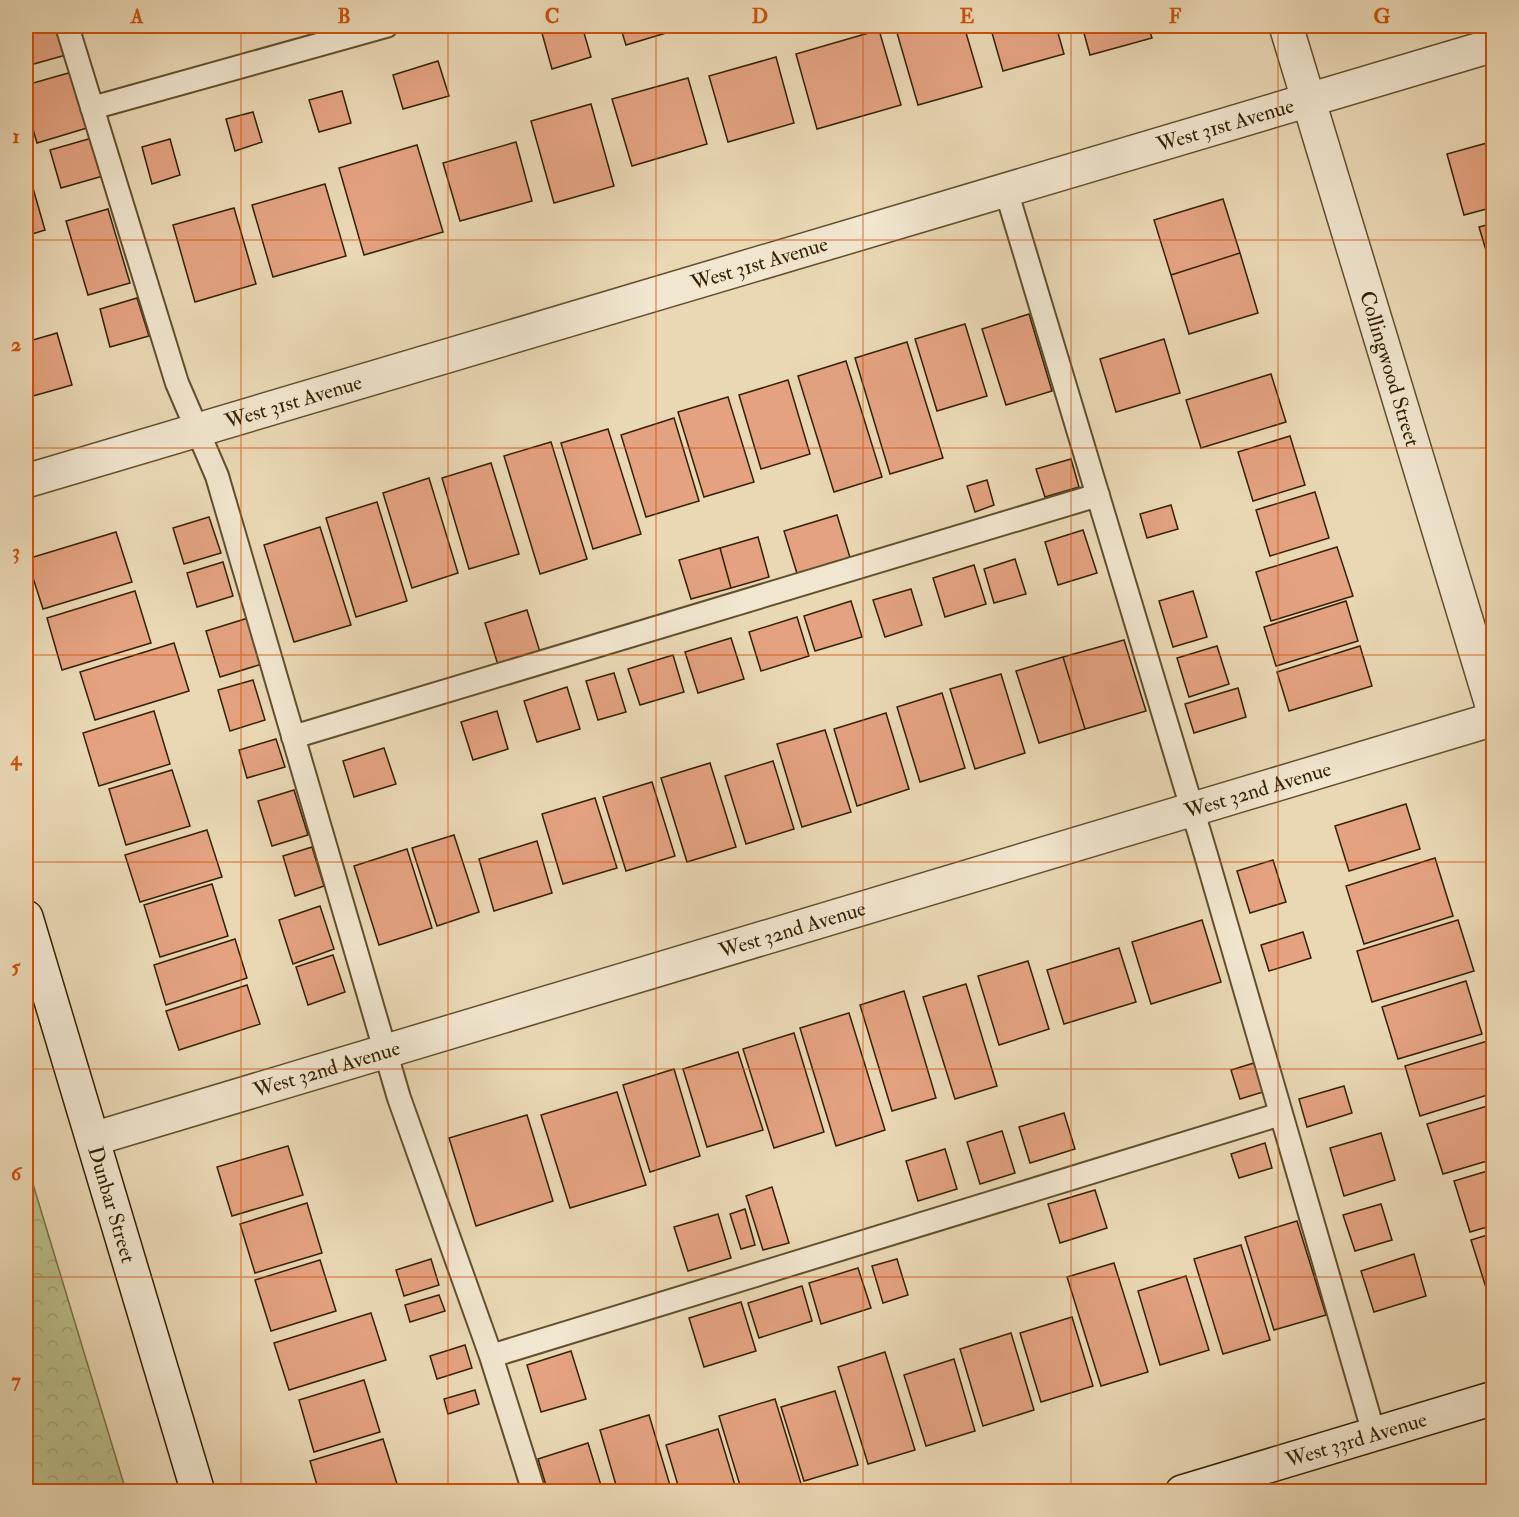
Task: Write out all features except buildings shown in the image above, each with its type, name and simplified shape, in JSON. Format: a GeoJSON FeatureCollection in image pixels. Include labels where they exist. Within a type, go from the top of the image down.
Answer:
{"type":"FeatureCollection","features":[{"type":"Feature","properties":{"kind":"street","name":"Collingwood Street"},"geometry":{"type":"LineString","coordinates":[[1286,26],[1494,712]]}},
{"type":"Feature","properties":{"kind":"street","name":"West 31st Avenue"},"geometry":{"type":"LineString","coordinates":[[26,481],[1494,45]]}},
{"type":"Feature","properties":{"kind":"street","name":"West 32nd Avenue"},"geometry":{"type":"LineString","coordinates":[[93,1139],[1494,719]]}},
{"type":"Feature","properties":{"kind":"street","name":"Dunbar Street"},"geometry":{"type":"LineString","coordinates":[[26,917],[198,1491]]}},
{"type":"Feature","properties":{"kind":"street","name":"West 33rd Avenue"},"geometry":{"type":"LineString","coordinates":[[1182,1491],[1494,1398]]}},
{"type":"Feature","properties":{"kind":"lane"},"geometry":{"type":"LineString","coordinates":[[67,26],[177,383],[217,476],[399,1098],[491,1356],[534,1491]]}},
{"type":"Feature","properties":{"kind":"lane"},"geometry":{"type":"LineString","coordinates":[[92,108],[386,26]]}},
{"type":"Feature","properties":{"kind":"lane"},"geometry":{"type":"LineString","coordinates":[[1006,190],[1192,808],[1374,1434]]}},
{"type":"Feature","properties":{"kind":"lane"},"geometry":{"type":"LineString","coordinates":[[293,737],[1098,495]]}},
{"type":"Feature","properties":{"kind":"lane"},"geometry":{"type":"LineString","coordinates":[[491,1356],[1281,1114]]}},
{"type":"Feature","properties":{"kind":"green space"},"geometry":{"type":"Polygon","coordinates":[[[26,1161],[126,1491],[26,1491],[26,1161]]]}}]}
